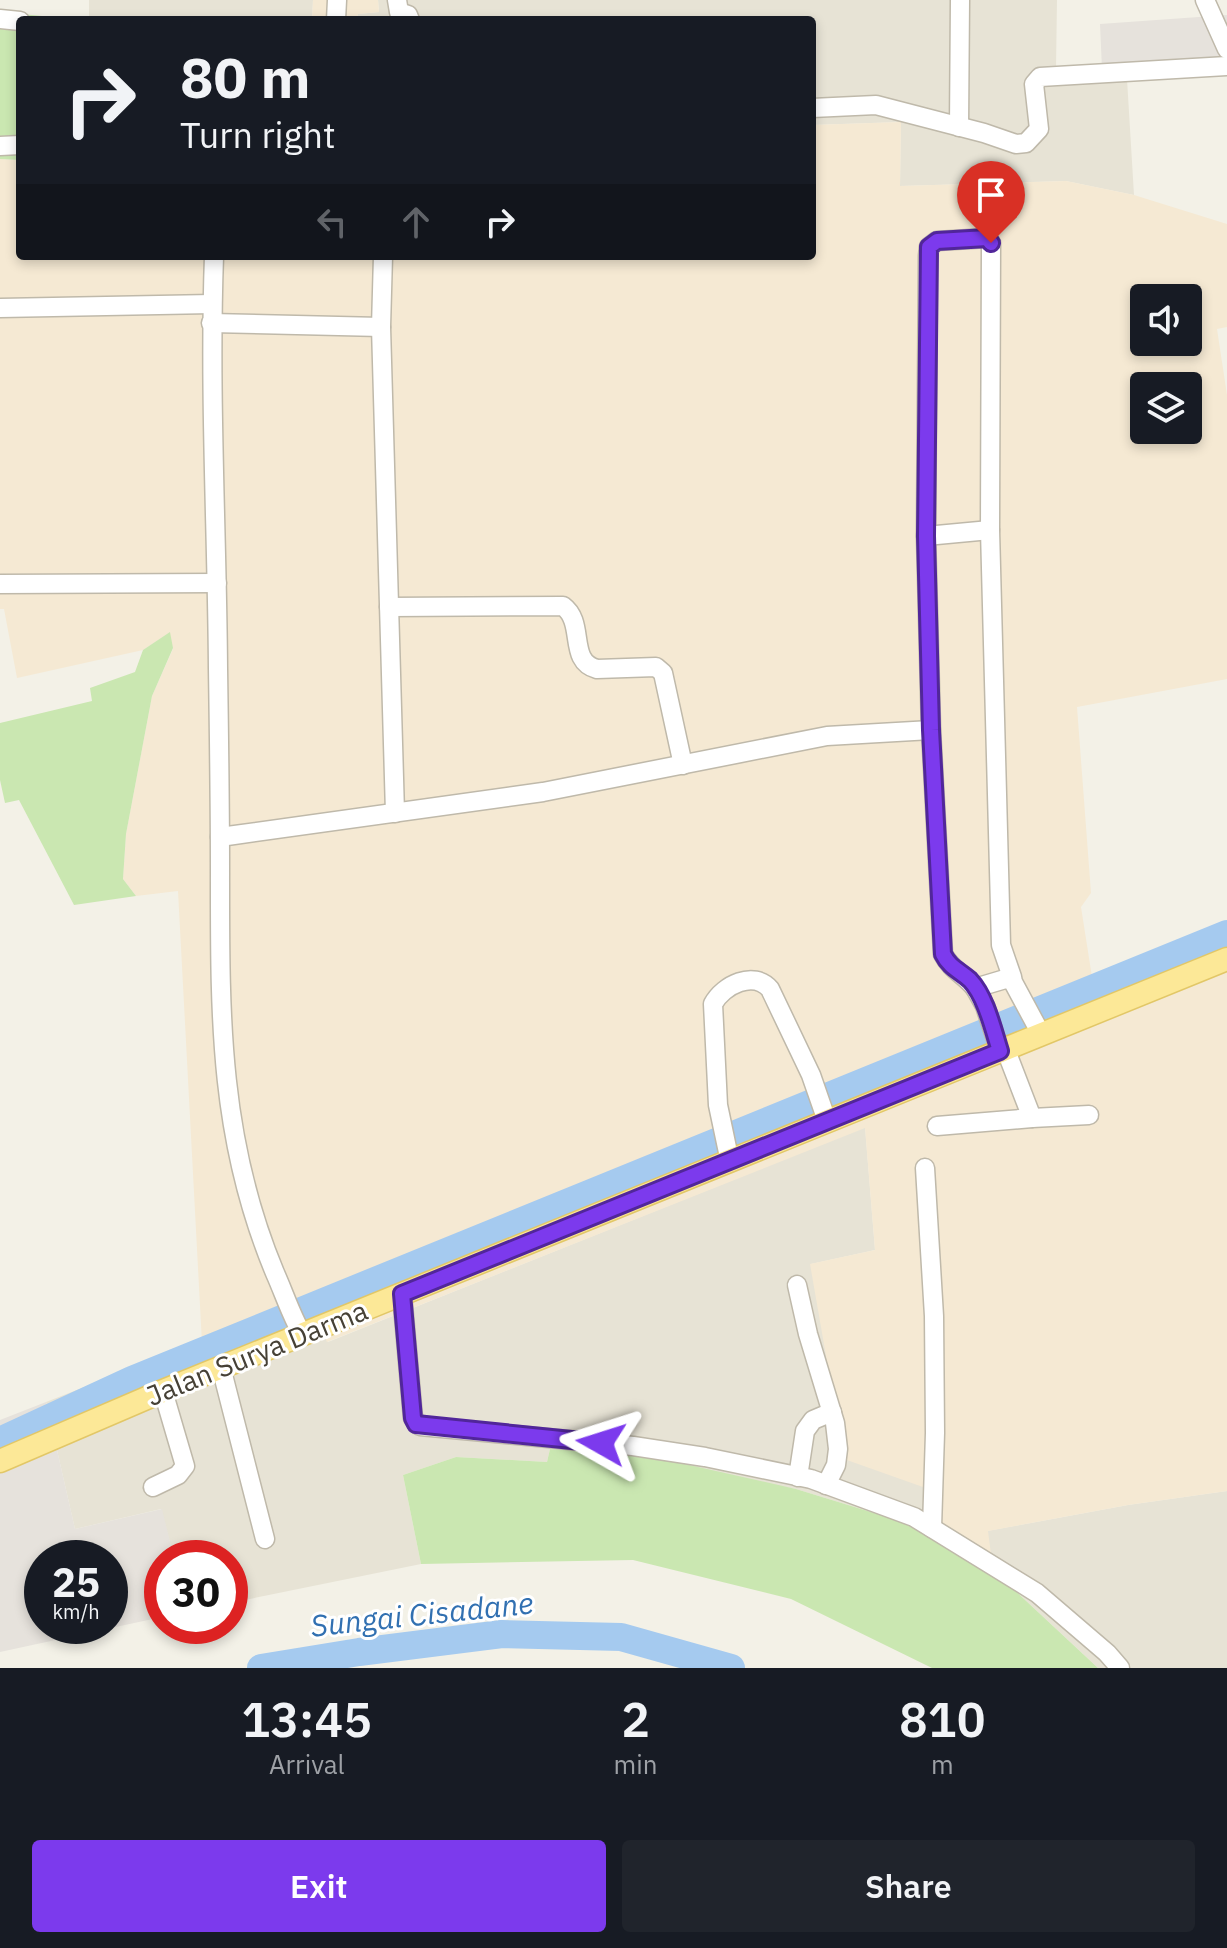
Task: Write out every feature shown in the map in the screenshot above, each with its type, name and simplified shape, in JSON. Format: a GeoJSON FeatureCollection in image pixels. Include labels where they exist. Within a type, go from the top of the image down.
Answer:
{"type":"FeatureCollection","features":[{"type":"Feature","properties":{"kind":"main road","name":"Jalan Surya Darma"},"geometry":{"type":"LineString","coordinates":[[0,1461],[300,1330],[402,1294],[1038,1028],[1227,959]]}},
{"type":"Feature","properties":{"kind":"street"},"geometry":{"type":"LineString","coordinates":[[397,0],[399,12],[408,16]]}},
{"type":"Feature","properties":{"kind":"street"},"geometry":{"type":"LineString","coordinates":[[959,127],[960,0]]}},
{"type":"Feature","properties":{"kind":"street"},"geometry":{"type":"LineString","coordinates":[[1205,0],[1227,49]]}},
{"type":"Feature","properties":{"kind":"street"},"geometry":{"type":"LineString","coordinates":[[816,108],[876,105],[1016,144],[1026,143],[1035,137],[1039,129],[1034,84],[1040,77],[1227,66]]}},
{"type":"Feature","properties":{"kind":"street"},"geometry":{"type":"LineString","coordinates":[[1032,1118],[985,1006],[969,980],[954,970],[943,954],[931,730],[926,536],[928,256],[929,247],[937,241],[987,238],[991,243],[990,530],[1001,945],[1013,980],[1038,1028]]}},
{"type":"Feature","properties":{"kind":"street"},"geometry":{"type":"LineString","coordinates":[[214,260],[211,323],[220,837],[218,958],[224,1062],[235,1145],[255,1222],[300,1330]]}},
{"type":"Feature","properties":{"kind":"street"},"geometry":{"type":"LineString","coordinates":[[383,260],[381,327],[395,813]]}},
{"type":"Feature","properties":{"kind":"street"},"geometry":{"type":"LineString","coordinates":[[0,308],[212,304]]}},
{"type":"Feature","properties":{"kind":"street"},"geometry":{"type":"LineString","coordinates":[[211,323],[381,327]]}},
{"type":"Feature","properties":{"kind":"street"},"geometry":{"type":"LineString","coordinates":[[926,536],[990,530]]}},
{"type":"Feature","properties":{"kind":"street"},"geometry":{"type":"LineString","coordinates":[[0,584],[217,583]]}},
{"type":"Feature","properties":{"kind":"street"},"geometry":{"type":"LineString","coordinates":[[389,607],[563,606],[576,622],[577,642],[582,660],[588,667],[656,667],[663,673],[683,765]]}},
{"type":"Feature","properties":{"kind":"street"},"geometry":{"type":"LineString","coordinates":[[220,837],[543,792],[849,733],[931,730]]}},
{"type":"Feature","properties":{"kind":"street"},"geometry":{"type":"LineString","coordinates":[[729,1158],[718,1105],[713,1004],[718,994],[728,987],[753,979],[763,981],[770,989],[811,1075],[825,1117]]}},
{"type":"Feature","properties":{"kind":"street"},"geometry":{"type":"LineString","coordinates":[[975,988],[1013,980]]}},
{"type":"Feature","properties":{"kind":"street"},"geometry":{"type":"LineString","coordinates":[[937,1126],[1089,1115]]}},
{"type":"Feature","properties":{"kind":"street"},"geometry":{"type":"LineString","coordinates":[[925,1168],[934,1316],[932,1528]]}},
{"type":"Feature","properties":{"kind":"street"},"geometry":{"type":"LineString","coordinates":[[797,1285],[832,1412],[838,1449],[836,1465],[826,1485]]}},
{"type":"Feature","properties":{"kind":"street"},"geometry":{"type":"LineString","coordinates":[[402,1294],[413,1418],[420,1426],[633,1446],[705,1457],[826,1485],[914,1517],[1037,1593],[1107,1653],[1120,1668]]}},
{"type":"Feature","properties":{"kind":"street"},"geometry":{"type":"LineString","coordinates":[[221,1367],[265,1539]]}},
{"type":"Feature","properties":{"kind":"street"},"geometry":{"type":"LineString","coordinates":[[153,1487],[178,1475],[185,1466],[163,1391]]}},
{"type":"Feature","properties":{"kind":"street"},"geometry":{"type":"LineString","coordinates":[[798,1477],[805,1431],[813,1420],[832,1412]]}},
{"type":"Feature","properties":{"kind":"shaded area"},"geometry":{"type":"Polygon","coordinates":[[[89,0],[313,0],[312,16],[89,16],[89,0]]]}},
{"type":"Feature","properties":{"kind":"shaded area"},"geometry":{"type":"Polygon","coordinates":[[[313,0],[378,0],[379,12],[358,16],[312,16],[313,0]]]}},
{"type":"Feature","properties":{"kind":"shaded area"},"geometry":{"type":"Polygon","coordinates":[[[378,0],[1057,0],[1056,68],[1127,79],[1134,195],[1066,181],[900,186],[901,122],[816,125],[816,16],[358,16],[379,12],[378,0]]]}},
{"type":"Feature","properties":{"kind":"shaded area"},"geometry":{"type":"Polygon","coordinates":[[[1227,15],[1227,73],[1102,69],[1100,24],[1227,15]]]}},
{"type":"Feature","properties":{"kind":"shaded area"},"geometry":{"type":"Polygon","coordinates":[[[901,122],[900,186],[1066,181],[1134,195],[1227,224],[1227,327],[1217,329],[1227,395],[1227,679],[1077,707],[1091,893],[1081,907],[1092,977],[1227,922],[1227,1491],[1128,1505],[988,1531],[993,1570],[923,1528],[937,1492],[844,1459],[810,1264],[875,1250],[865,1128],[327,1342],[307,1301],[202,1343],[178,891],[136,896],[123,879],[126,834],[152,696],[173,649],[169,633],[143,650],[17,678],[4,609],[0,609],[0,159],[16,160],[16,260],[816,260],[816,125],[901,122]]]}},
{"type":"Feature","properties":{"kind":"shaded area"},"geometry":{"type":"Polygon","coordinates":[[[865,1127],[875,1250],[811,1264],[937,1492],[923,1528],[796,1489],[550,1449],[547,1462],[456,1457],[403,1475],[421,1564],[248,1599],[248,1540],[169,1540],[161,1509],[75,1529],[46,1402],[307,1300],[328,1342],[865,1127]]]}},
{"type":"Feature","properties":{"kind":"shaded area"},"geometry":{"type":"Polygon","coordinates":[[[46,1402],[75,1529],[162,1509],[170,1540],[144,1540],[144,1621],[128,1624],[128,1540],[24,1540],[24,1644],[37,1644],[0,1652],[0,1420],[46,1402]]]}},
{"type":"Feature","properties":{"kind":"shaded area"},"geometry":{"type":"Polygon","coordinates":[[[1227,1491],[1227,1668],[1098,1668],[993,1570],[987,1531],[1128,1505],[1227,1491]]]}},
{"type":"Feature","properties":{"kind":"green space"},"geometry":{"type":"Polygon","coordinates":[[[0,12],[42,16],[16,16],[16,160],[0,159],[0,12]]]}},
{"type":"Feature","properties":{"kind":"green space"},"geometry":{"type":"Polygon","coordinates":[[[170,632],[173,648],[152,696],[126,834],[123,879],[136,896],[74,905],[19,800],[5,803],[0,780],[0,723],[92,701],[90,688],[135,672],[143,650],[170,632]]]}},
{"type":"Feature","properties":{"kind":"green space"},"geometry":{"type":"Polygon","coordinates":[[[550,1449],[640,1454],[796,1489],[923,1528],[993,1570],[1098,1668],[932,1668],[791,1599],[633,1560],[421,1564],[403,1475],[456,1457],[547,1462],[550,1449]]]}},
{"type":"Feature","properties":{"kind":"waterway"},"geometry":{"type":"LineString","coordinates":[[0,1441],[132,1380],[1227,934]]}},
{"type":"Feature","properties":{"kind":"waterway","name":"Sungai Cisadane"},"geometry":{"type":"LineString","coordinates":[[261,1668],[502,1634],[621,1637],[731,1668]]}},
{"type":"Feature","properties":{"kind":"route"},"geometry":{"type":"LineString","coordinates":[[601,1443],[416,1424],[402,1294],[1000,1051],[985,1006],[975,988],[954,970],[943,954],[931,730],[926,536],[929,247],[937,241],[987,238],[991,243]]}}]}
